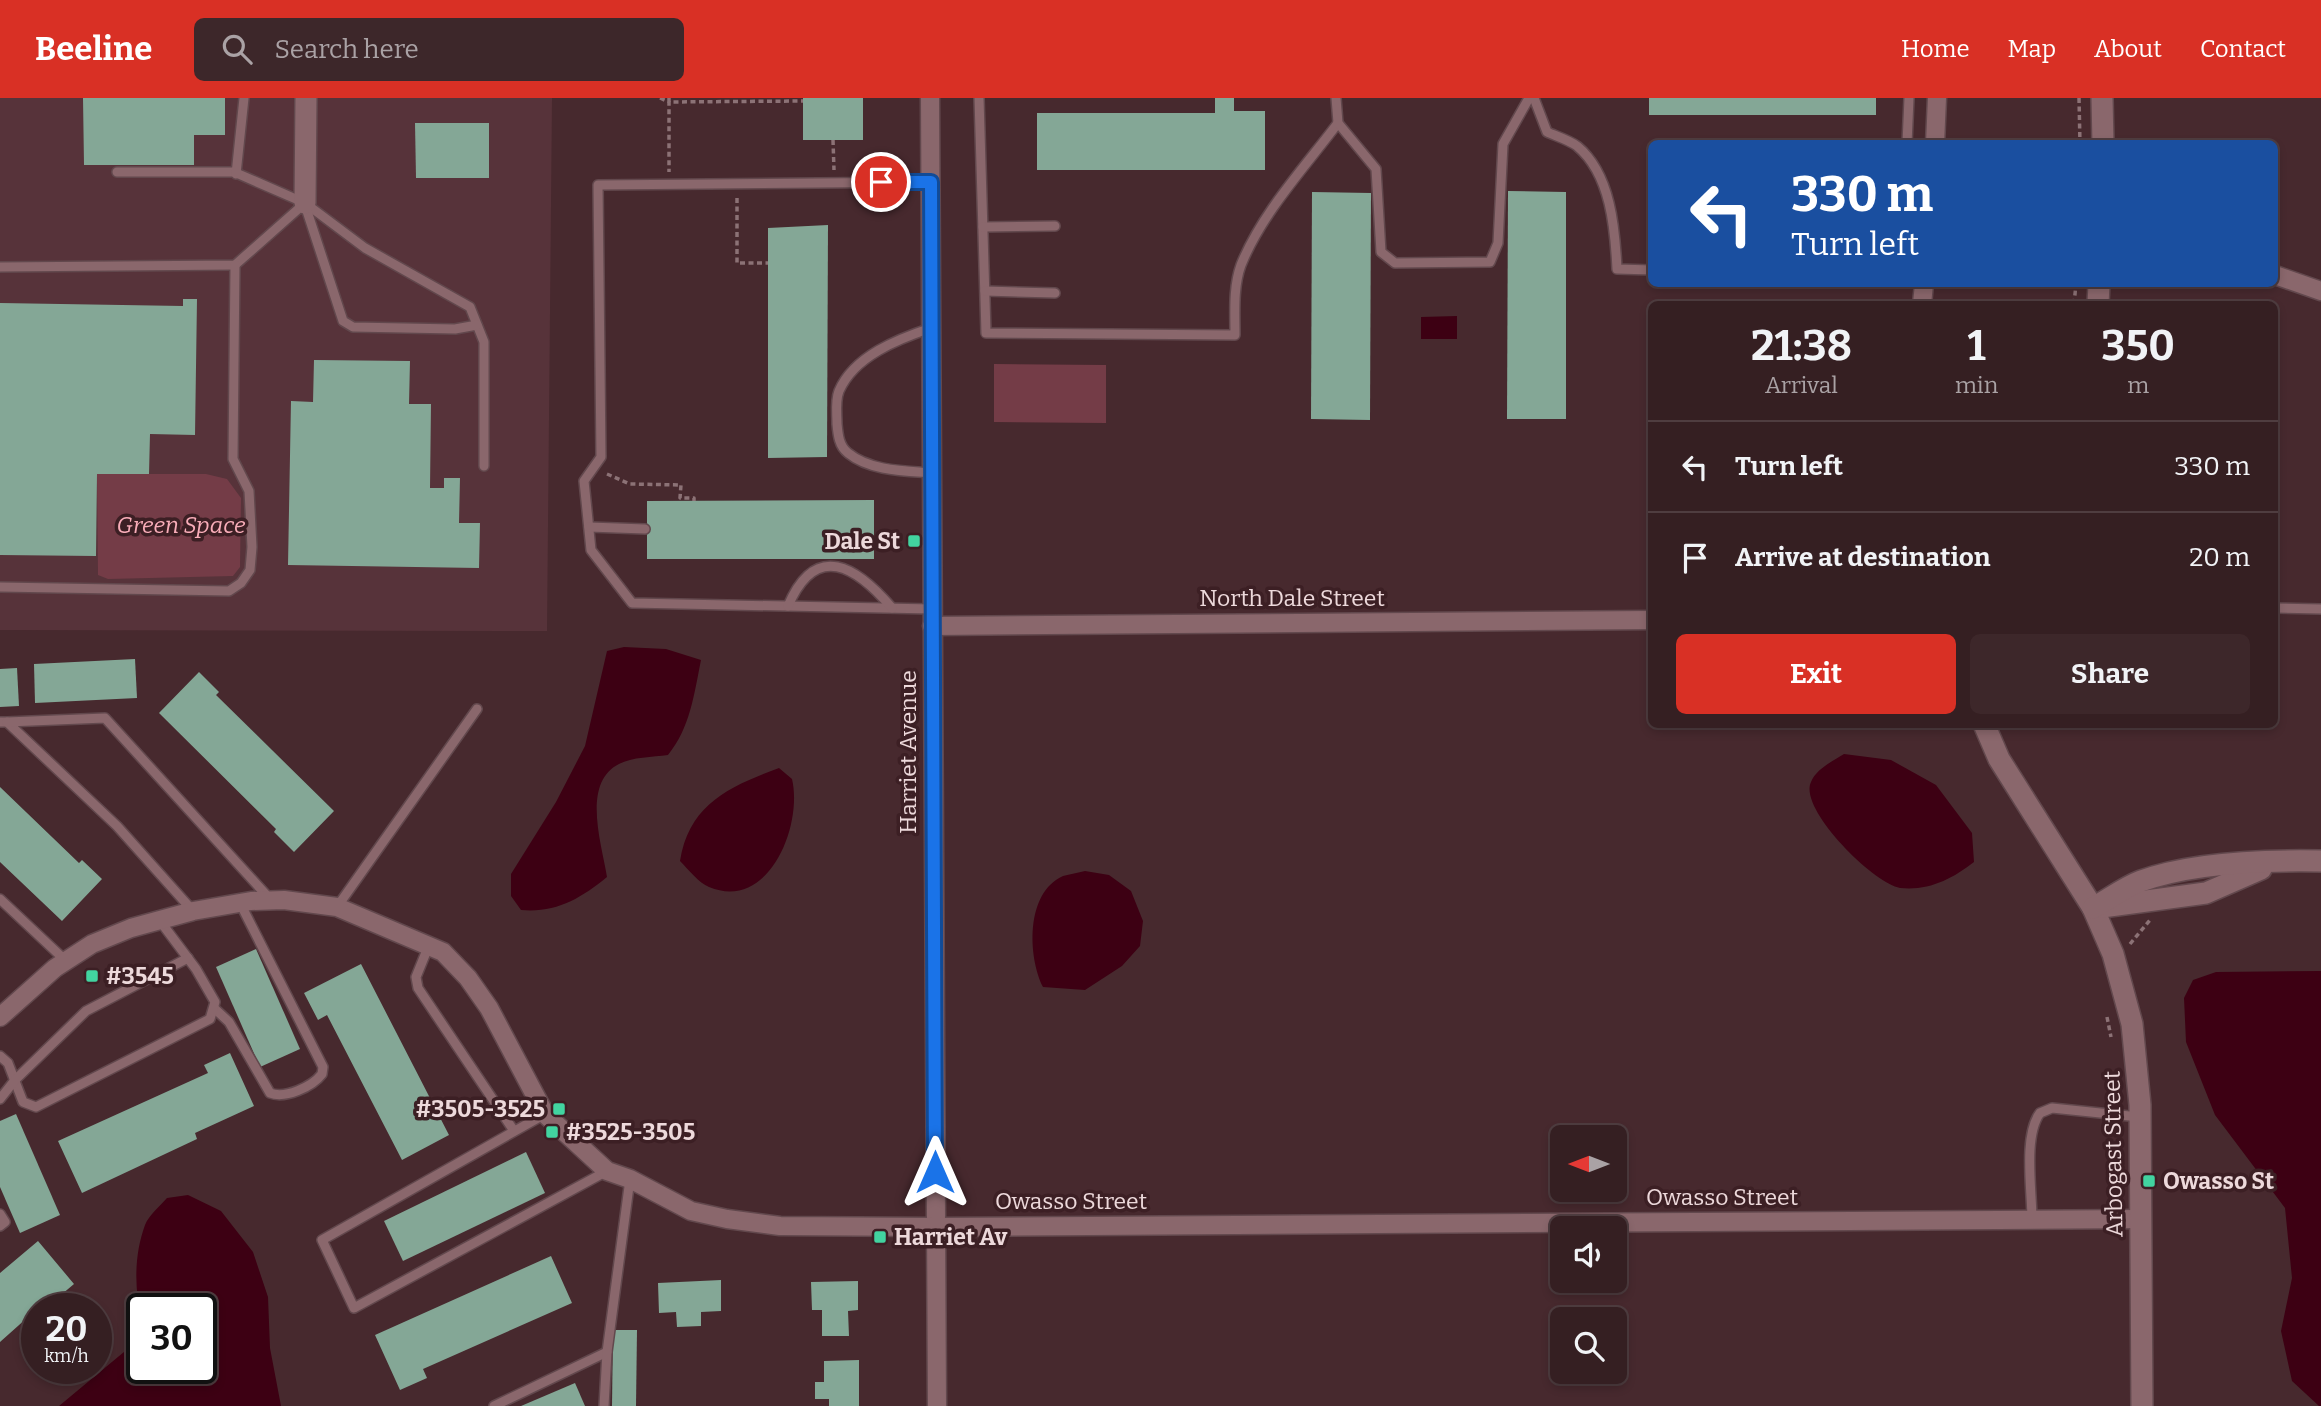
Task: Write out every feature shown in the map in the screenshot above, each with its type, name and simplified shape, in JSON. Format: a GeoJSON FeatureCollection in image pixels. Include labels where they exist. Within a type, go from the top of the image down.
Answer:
{"type":"FeatureCollection","features":[{"type":"Feature","properties":{"kind":"street"},"geometry":{"type":"LineString","coordinates":[[305,204],[306,98]]}},
{"type":"Feature","properties":{"kind":"street","name":"Harriet Avenue"},"geometry":{"type":"LineString","coordinates":[[930,98],[937,1406]]}},
{"type":"Feature","properties":{"kind":"street"},"geometry":{"type":"LineString","coordinates":[[1935,140],[1937,98]]}},
{"type":"Feature","properties":{"kind":"street"},"geometry":{"type":"LineString","coordinates":[[2102,98],[2103,140]]}},
{"type":"Feature","properties":{"kind":"street"},"geometry":{"type":"LineString","coordinates":[[2278,276],[2321,291]]}},
{"type":"Feature","properties":{"kind":"street","name":"North Dale Street"},"geometry":{"type":"LineString","coordinates":[[932,617],[1648,620]]}},
{"type":"Feature","properties":{"kind":"street","name":"Arbogast Street"},"geometry":{"type":"LineString","coordinates":[[1986,728],[2005,768],[2093,908],[2113,954],[2132,1024],[2140,1117],[2142,1406]]}},
{"type":"Feature","properties":{"kind":"street"},"geometry":{"type":"LineString","coordinates":[[2093,908],[2206,892],[2282,860],[2321,861]]}},
{"type":"Feature","properties":{"kind":"street","name":"Owasso Street"},"geometry":{"type":"LineString","coordinates":[[0,1017],[21,995],[92,944],[160,921],[193,911],[240,903],[271,901],[337,907],[430,944],[443,952],[468,978],[489,1008],[545,1114],[607,1171],[630,1179],[691,1211],[727,1219],[780,1226],[936,1227],[2141,1219]]}},
{"type":"Feature","properties":{"kind":"lane"},"geometry":{"type":"LineString","coordinates":[[236,174],[244,98]]}},
{"type":"Feature","properties":{"kind":"lane"},"geometry":{"type":"LineString","coordinates":[[979,98],[986,332],[1235,335],[1235,293],[1241,266],[1267,218],[1338,123]]}},
{"type":"Feature","properties":{"kind":"lane"},"geometry":{"type":"LineString","coordinates":[[1336,98],[1338,123],[1376,169],[1381,252],[1395,263],[1490,262],[1498,243],[1503,144],[1531,98]]}},
{"type":"Feature","properties":{"kind":"lane"},"geometry":{"type":"LineString","coordinates":[[1531,98],[1547,132],[1577,146],[1602,180],[1615,229],[1617,270],[1648,270]]}},
{"type":"Feature","properties":{"kind":"lane"},"geometry":{"type":"LineString","coordinates":[[1908,140],[1909,98]]}},
{"type":"Feature","properties":{"kind":"lane"},"geometry":{"type":"LineString","coordinates":[[117,173],[236,174],[305,204],[365,248],[470,307],[484,342],[484,466]]}},
{"type":"Feature","properties":{"kind":"lane"},"geometry":{"type":"LineString","coordinates":[[931,182],[598,185],[601,457],[584,481],[591,550],[632,603],[892,608],[932,617]]}},
{"type":"Feature","properties":{"kind":"lane"},"geometry":{"type":"LineString","coordinates":[[0,267],[235,265],[305,204]]}},
{"type":"Feature","properties":{"kind":"lane"},"geometry":{"type":"LineString","coordinates":[[305,204],[343,321],[353,327],[454,329],[477,325]]}},
{"type":"Feature","properties":{"kind":"lane"},"geometry":{"type":"LineString","coordinates":[[983,227],[1055,226]]}},
{"type":"Feature","properties":{"kind":"lane"},"geometry":{"type":"LineString","coordinates":[[0,587],[229,591],[241,583],[250,570],[251,505],[233,459],[235,265]]}},
{"type":"Feature","properties":{"kind":"lane"},"geometry":{"type":"LineString","coordinates":[[985,291],[1055,293]]}},
{"type":"Feature","properties":{"kind":"lane"},"geometry":{"type":"LineString","coordinates":[[931,328],[896,340],[866,360],[850,375],[839,391],[837,402],[838,439],[846,452],[888,469],[932,474]]}},
{"type":"Feature","properties":{"kind":"lane"},"geometry":{"type":"LineString","coordinates":[[589,527],[645,529]]}},
{"type":"Feature","properties":{"kind":"lane"},"geometry":{"type":"LineString","coordinates":[[788,606],[804,579],[822,568],[842,566],[871,583],[892,608]]}},
{"type":"Feature","properties":{"kind":"lane"},"geometry":{"type":"LineString","coordinates":[[2278,608],[2321,609]]}},
{"type":"Feature","properties":{"kind":"lane"},"geometry":{"type":"LineString","coordinates":[[337,907],[477,709]]}},
{"type":"Feature","properties":{"kind":"lane"},"geometry":{"type":"LineString","coordinates":[[3,722],[105,718],[271,901]]}},
{"type":"Feature","properties":{"kind":"lane"},"geometry":{"type":"LineString","coordinates":[[3,722],[117,826],[193,911]]}},
{"type":"Feature","properties":{"kind":"lane"},"geometry":{"type":"LineString","coordinates":[[0,900],[66,961]]}},
{"type":"Feature","properties":{"kind":"lane"},"geometry":{"type":"LineString","coordinates":[[215,1009],[229,1022],[270,1093],[278,1096],[287,1094],[322,1074],[323,1067],[240,903]]}},
{"type":"Feature","properties":{"kind":"lane"},"geometry":{"type":"LineString","coordinates":[[0,1056],[8,1063],[23,1102],[36,1107],[210,1019],[215,1002],[188,958],[160,921]]}},
{"type":"Feature","properties":{"kind":"lane"},"geometry":{"type":"LineString","coordinates":[[430,944],[416,977],[418,988],[514,1131]]}},
{"type":"Feature","properties":{"kind":"lane"},"geometry":{"type":"LineString","coordinates":[[0,1099],[15,1080],[86,1011],[188,958]]}},
{"type":"Feature","properties":{"kind":"lane"},"geometry":{"type":"LineString","coordinates":[[2032,1220],[2030,1146],[2037,1115],[2052,1108],[2140,1117]]}},
{"type":"Feature","properties":{"kind":"lane"},"geometry":{"type":"LineString","coordinates":[[545,1114],[322,1240],[355,1308],[607,1171]]}},
{"type":"Feature","properties":{"kind":"lane"},"geometry":{"type":"LineString","coordinates":[[604,1406],[607,1352],[630,1179]]}},
{"type":"Feature","properties":{"kind":"lane"},"geometry":{"type":"LineString","coordinates":[[0,1213],[5,1222],[0,1226]]}},
{"type":"Feature","properties":{"kind":"lane"},"geometry":{"type":"LineString","coordinates":[[494,1406],[607,1352]]}},
{"type":"Feature","properties":{"kind":"path"},"geometry":{"type":"LineString","coordinates":[[660,98],[803,101]]}},
{"type":"Feature","properties":{"kind":"path"},"geometry":{"type":"LineString","coordinates":[[2079,98],[2080,140]]}},
{"type":"Feature","properties":{"kind":"path"},"geometry":{"type":"LineString","coordinates":[[669,100],[669,184]]}},
{"type":"Feature","properties":{"kind":"path"},"geometry":{"type":"LineString","coordinates":[[834,140],[834,183]]}},
{"type":"Feature","properties":{"kind":"path"},"geometry":{"type":"LineString","coordinates":[[737,184],[737,263],[768,263]]}},
{"type":"Feature","properties":{"kind":"path"},"geometry":{"type":"LineString","coordinates":[[593,468],[630,484],[681,485],[680,498],[694,498],[694,501]]}},
{"type":"Feature","properties":{"kind":"path"},"geometry":{"type":"LineString","coordinates":[[2105,1010],[2112,1044]]}},
{"type":"Feature","properties":{"kind":"shaded area"},"geometry":{"type":"Polygon","coordinates":[[[0,98],[552,98],[547,631],[0,630],[0,98]]]}},
{"type":"Feature","properties":{"kind":"shaded area"},"geometry":{"type":"Polygon","coordinates":[[[1457,316],[1457,339],[1421,339],[1421,317],[1457,316]]]}},
{"type":"Feature","properties":{"kind":"shaded area"},"geometry":{"type":"Polygon","coordinates":[[[624,647],[666,649],[701,660],[686,722],[668,755],[619,764],[607,773],[600,785],[597,816],[607,877],[567,903],[545,909],[521,910],[511,896],[511,874],[556,802],[585,746],[607,651],[624,647]]]}},
{"type":"Feature","properties":{"kind":"shaded area"},"geometry":{"type":"Polygon","coordinates":[[[1844,754],[1891,760],[1936,785],[1972,833],[1974,862],[1949,878],[1921,888],[1900,888],[1873,874],[1841,844],[1816,809],[1810,794],[1811,782],[1817,773],[1844,754]]]}},
{"type":"Feature","properties":{"kind":"shaded area"},"geometry":{"type":"Polygon","coordinates":[[[779,768],[792,779],[794,798],[792,819],[777,860],[765,876],[749,887],[730,891],[705,885],[680,861],[692,825],[702,811],[729,790],[779,768]]]}},
{"type":"Feature","properties":{"kind":"shaded area"},"geometry":{"type":"Polygon","coordinates":[[[1085,871],[1109,875],[1131,891],[1143,921],[1140,946],[1122,966],[1085,990],[1043,987],[1034,959],[1033,927],[1036,911],[1051,884],[1063,876],[1085,871]]]}},
{"type":"Feature","properties":{"kind":"shaded area"},"geometry":{"type":"Polygon","coordinates":[[[2321,971],[2319,1406],[2292,1381],[2281,1331],[2292,1278],[2285,1208],[2215,1115],[2186,1042],[2184,998],[2193,980],[2216,972],[2321,971]]]}},
{"type":"Feature","properties":{"kind":"shaded area"},"geometry":{"type":"Polygon","coordinates":[[[188,1195],[221,1211],[253,1252],[268,1297],[270,1348],[281,1406],[59,1406],[85,1384],[112,1384],[112,1362],[126,1350],[126,1384],[217,1384],[217,1293],[138,1293],[137,1260],[141,1236],[147,1221],[167,1198],[188,1195]]]}},
{"type":"Feature","properties":{"kind":"green space"},"geometry":{"type":"Polygon","coordinates":[[[994,364],[1106,365],[1106,423],[994,422],[994,364]]]}},
{"type":"Feature","properties":{"kind":"green space","name":"Green Space"},"geometry":{"type":"Polygon","coordinates":[[[97,474],[206,474],[227,479],[241,498],[240,567],[233,576],[108,579],[98,575],[97,474]]]}},
{"type":"Feature","properties":{"kind":"building"},"geometry":{"type":"Polygon","coordinates":[[[83,98],[225,98],[225,135],[194,135],[194,165],[84,165],[83,98]]]}},
{"type":"Feature","properties":{"kind":"building"},"geometry":{"type":"Polygon","coordinates":[[[803,98],[863,98],[863,140],[803,140],[803,98]]]}},
{"type":"Feature","properties":{"kind":"building"},"geometry":{"type":"Polygon","coordinates":[[[1215,98],[1234,98],[1234,111],[1265,111],[1265,170],[1037,170],[1037,113],[1215,113],[1215,98]]]}},
{"type":"Feature","properties":{"kind":"building"},"geometry":{"type":"Polygon","coordinates":[[[1649,98],[1876,98],[1876,115],[1649,115],[1649,98]]]}},
{"type":"Feature","properties":{"kind":"building"},"geometry":{"type":"Polygon","coordinates":[[[415,123],[489,123],[489,178],[416,178],[415,123]]]}},
{"type":"Feature","properties":{"kind":"building"},"geometry":{"type":"Polygon","coordinates":[[[1508,191],[1566,192],[1566,419],[1507,419],[1508,191]]]}},
{"type":"Feature","properties":{"kind":"building"},"geometry":{"type":"Polygon","coordinates":[[[1312,192],[1371,193],[1370,420],[1311,419],[1312,192]]]}},
{"type":"Feature","properties":{"kind":"building"},"geometry":{"type":"Polygon","coordinates":[[[828,225],[827,457],[768,458],[768,228],[828,225]]]}},
{"type":"Feature","properties":{"kind":"building"},"geometry":{"type":"Polygon","coordinates":[[[183,299],[197,299],[195,435],[150,434],[149,474],[97,474],[96,556],[0,555],[0,303],[183,306],[183,299]]]}},
{"type":"Feature","properties":{"kind":"building"},"geometry":{"type":"Polygon","coordinates":[[[314,360],[410,361],[409,404],[431,404],[430,488],[444,488],[444,478],[460,478],[459,523],[480,523],[479,568],[288,565],[291,401],[313,402],[314,360]]]}},
{"type":"Feature","properties":{"kind":"building"},"geometry":{"type":"Polygon","coordinates":[[[874,500],[874,559],[647,559],[647,501],[874,500]]]}},
{"type":"Feature","properties":{"kind":"building"},"geometry":{"type":"Polygon","coordinates":[[[135,659],[137,698],[35,703],[34,664],[135,659]]]}},
{"type":"Feature","properties":{"kind":"building"},"geometry":{"type":"Polygon","coordinates":[[[17,668],[19,706],[0,707],[0,669],[17,668]]]}},
{"type":"Feature","properties":{"kind":"building"},"geometry":{"type":"Polygon","coordinates":[[[199,672],[219,692],[216,695],[334,811],[294,852],[274,832],[276,829],[159,713],[199,672]]]}},
{"type":"Feature","properties":{"kind":"building"},"geometry":{"type":"Polygon","coordinates":[[[0,787],[79,863],[82,860],[102,879],[62,921],[0,862],[0,787]]]}},
{"type":"Feature","properties":{"kind":"building"},"geometry":{"type":"Polygon","coordinates":[[[256,949],[300,1049],[260,1067],[216,967],[256,949]]]}},
{"type":"Feature","properties":{"kind":"building"},"geometry":{"type":"Polygon","coordinates":[[[361,964],[449,1135],[402,1160],[327,1015],[318,1020],[304,993],[361,964]]]}},
{"type":"Feature","properties":{"kind":"building"},"geometry":{"type":"Polygon","coordinates":[[[230,1053],[254,1106],[195,1133],[197,1139],[82,1193],[58,1141],[208,1073],[204,1065],[230,1053]]]}},
{"type":"Feature","properties":{"kind":"building"},"geometry":{"type":"Polygon","coordinates":[[[16,1114],[60,1215],[20,1233],[0,1187],[0,1121],[16,1114]]]}},
{"type":"Feature","properties":{"kind":"building"},"geometry":{"type":"Polygon","coordinates":[[[526,1152],[545,1193],[403,1261],[384,1221],[526,1152]]]}},
{"type":"Feature","properties":{"kind":"building"},"geometry":{"type":"Polygon","coordinates":[[[38,1241],[74,1284],[63,1293],[21,1293],[21,1323],[0,1342],[0,1273],[38,1241]]]}},
{"type":"Feature","properties":{"kind":"building"},"geometry":{"type":"Polygon","coordinates":[[[551,1256],[572,1303],[423,1369],[427,1378],[400,1390],[375,1335],[551,1256]]]}},
{"type":"Feature","properties":{"kind":"building"},"geometry":{"type":"Polygon","coordinates":[[[721,1280],[721,1311],[701,1312],[701,1326],[677,1327],[676,1312],[659,1313],[658,1283],[721,1280]]]}},
{"type":"Feature","properties":{"kind":"building"},"geometry":{"type":"Polygon","coordinates":[[[858,1281],[858,1310],[848,1311],[849,1336],[822,1336],[822,1310],[812,1310],[811,1282],[858,1281]]]}},
{"type":"Feature","properties":{"kind":"building"},"geometry":{"type":"Polygon","coordinates":[[[613,1330],[637,1330],[636,1406],[612,1406],[613,1330]]]}},
{"type":"Feature","properties":{"kind":"building"},"geometry":{"type":"Polygon","coordinates":[[[859,1360],[859,1406],[829,1406],[829,1399],[815,1399],[815,1382],[824,1382],[824,1361],[859,1360]]]}},
{"type":"Feature","properties":{"kind":"building"},"geometry":{"type":"Polygon","coordinates":[[[575,1383],[585,1406],[521,1406],[575,1383]]]}},
{"type":"Feature","properties":{"kind":"place","name":"Dale St"},"geometry":{"type":"Point","coordinates":[914,541]}},
{"type":"Feature","properties":{"kind":"place","name":"#3545"},"geometry":{"type":"Point","coordinates":[92,976]}},
{"type":"Feature","properties":{"kind":"place","name":"#3505-3525"},"geometry":{"type":"Point","coordinates":[559,1109]}},
{"type":"Feature","properties":{"kind":"place","name":"#3525-3505"},"geometry":{"type":"Point","coordinates":[552,1132]}},
{"type":"Feature","properties":{"kind":"place","name":"Owasso St"},"geometry":{"type":"Point","coordinates":[2149,1181]}},
{"type":"Feature","properties":{"kind":"place","name":"Harriet Av"},"geometry":{"type":"Point","coordinates":[880,1237]}},
{"type":"Feature","properties":{"kind":"route"},"geometry":{"type":"LineString","coordinates":[[881,182],[931,182],[935,1172]]}}]}
